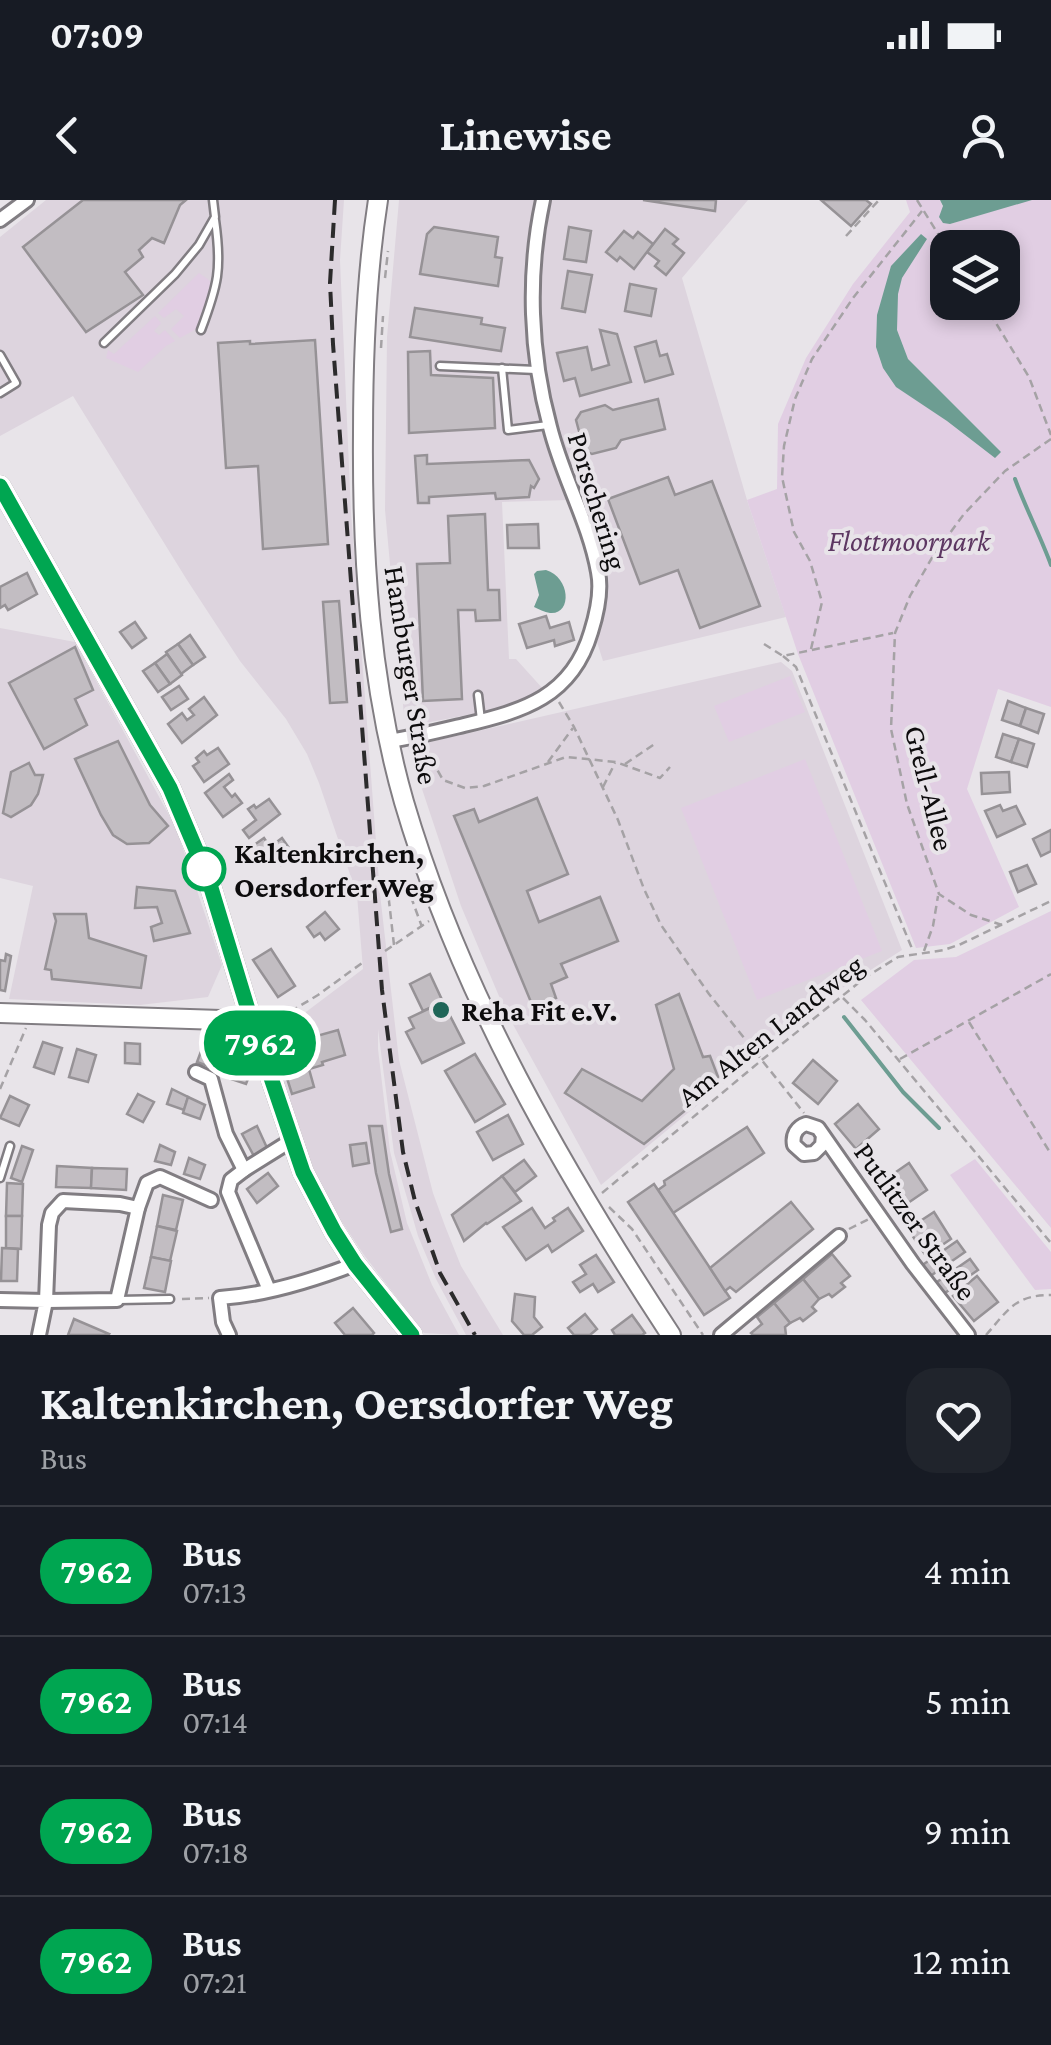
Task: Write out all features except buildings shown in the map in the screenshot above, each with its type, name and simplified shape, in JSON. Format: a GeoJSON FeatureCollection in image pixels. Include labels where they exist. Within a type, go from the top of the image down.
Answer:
{"type":"FeatureCollection","features":[{"type":"Feature","properties":{"kind":"main road","name":"Hamburger Straße"},"geometry":{"type":"LineString","coordinates":[[378,200],[363,376],[362,501],[369,618],[389,741],[404,801],[441,913],[478,999],[530,1101],[671,1335]]}},
{"type":"Feature","properties":{"kind":"main road"},"geometry":{"type":"LineString","coordinates":[[0,486],[170,788],[208,878],[303,1172],[355,1264],[412,1335]]}},
{"type":"Feature","properties":{"kind":"main road"},"geometry":{"type":"LineString","coordinates":[[0,1013],[253,1023]]}},
{"type":"Feature","properties":{"kind":"street"},"geometry":{"type":"LineString","coordinates":[[0,220],[27,200]]}},
{"type":"Feature","properties":{"kind":"street","name":"Porschering"},"geometry":{"type":"LineString","coordinates":[[389,741],[520,711],[553,691],[585,653],[598,610],[599,574],[549,425],[538,370],[532,308],[542,200]]}},
{"type":"Feature","properties":{"kind":"street"},"geometry":{"type":"LineString","coordinates":[[196,1072],[211,1079],[226,1134],[244,1170]]}},
{"type":"Feature","properties":{"kind":"street","name":"Putlitzer Straße"},"geometry":{"type":"LineString","coordinates":[[819,1130],[968,1335]]}},
{"type":"Feature","properties":{"kind":"street"},"geometry":{"type":"LineString","coordinates":[[269,1290],[228,1192],[231,1180],[292,1140]]}},
{"type":"Feature","properties":{"kind":"street"},"geometry":{"type":"LineString","coordinates":[[0,1300],[117,1300],[146,1184],[160,1178],[211,1200]]}},
{"type":"Feature","properties":{"kind":"street"},"geometry":{"type":"LineString","coordinates":[[39,1335],[46,1301],[48,1225],[52,1213],[62,1201],[138,1208]]}},
{"type":"Feature","properties":{"kind":"street"},"geometry":{"type":"LineString","coordinates":[[721,1335],[840,1236]]}},
{"type":"Feature","properties":{"kind":"street"},"geometry":{"type":"LineString","coordinates":[[229,1335],[220,1298],[248,1296],[314,1280],[355,1264]]}},
{"type":"Feature","properties":{"kind":"lane"},"geometry":{"type":"LineString","coordinates":[[201,330],[220,275],[212,200]]}},
{"type":"Feature","properties":{"kind":"lane"},"geometry":{"type":"LineString","coordinates":[[104,343],[175,274],[215,217]]}},
{"type":"Feature","properties":{"kind":"lane"},"geometry":{"type":"LineString","coordinates":[[0,355],[16,383],[0,394]]}},
{"type":"Feature","properties":{"kind":"lane"},"geometry":{"type":"LineString","coordinates":[[440,366],[538,370]]}},
{"type":"Feature","properties":{"kind":"lane"},"geometry":{"type":"LineString","coordinates":[[502,368],[508,430],[549,425]]}},
{"type":"Feature","properties":{"kind":"lane"},"geometry":{"type":"LineString","coordinates":[[478,695],[481,721]]}},
{"type":"Feature","properties":{"kind":"lane"},"geometry":{"type":"LineString","coordinates":[[0,1178],[10,1146]]}},
{"type":"Feature","properties":{"kind":"lane"},"geometry":{"type":"LineString","coordinates":[[117,1300],[170,1299]]}},
{"type":"Feature","properties":{"kind":"path"},"geometry":{"type":"LineString","coordinates":[[846,236],[879,200]]}},
{"type":"Feature","properties":{"kind":"path"},"geometry":{"type":"LineString","coordinates":[[917,200],[935,230]]}},
{"type":"Feature","properties":{"kind":"path"},"geometry":{"type":"LineString","coordinates":[[811,649],[822,602],[810,561],[794,532],[782,477],[784,446],[795,399],[812,359],[853,298],[922,211]]}},
{"type":"Feature","properties":{"kind":"path"},"geometry":{"type":"LineString","coordinates":[[386,278],[389,239]]}},
{"type":"Feature","properties":{"kind":"path"},"geometry":{"type":"LineString","coordinates":[[381,349],[383,315]]}},
{"type":"Feature","properties":{"kind":"path"},"geometry":{"type":"LineString","coordinates":[[994,320],[1029,378],[1051,437]]}},
{"type":"Feature","properties":{"kind":"path","name":"Grell-Allee"},"geometry":{"type":"LineString","coordinates":[[1002,926],[971,915],[939,894],[907,804],[892,729],[895,633],[933,556],[964,514],[1005,471],[1051,437]]}},
{"type":"Feature","properties":{"kind":"path"},"geometry":{"type":"LineString","coordinates":[[783,656],[895,633]]}},
{"type":"Feature","properties":{"kind":"path"},"geometry":{"type":"LineString","coordinates":[[764,644],[796,668],[914,953]]}},
{"type":"Feature","properties":{"kind":"path"},"geometry":{"type":"LineString","coordinates":[[553,691],[574,726],[618,820],[662,924],[709,994],[819,1130]]}},
{"type":"Feature","properties":{"kind":"path"},"geometry":{"type":"LineString","coordinates":[[548,762],[574,726]]}},
{"type":"Feature","properties":{"kind":"path"},"geometry":{"type":"LineString","coordinates":[[420,736],[443,780],[465,788],[484,786],[566,757],[616,762],[660,778],[670,767]]}},
{"type":"Feature","properties":{"kind":"path"},"geometry":{"type":"LineString","coordinates":[[624,765],[656,743]]}},
{"type":"Feature","properties":{"kind":"path"},"geometry":{"type":"LineString","coordinates":[[603,788],[616,762]]}},
{"type":"Feature","properties":{"kind":"path"},"geometry":{"type":"LineString","coordinates":[[386,950],[394,945],[422,927],[407,886],[398,881],[388,892],[394,945]]}},
{"type":"Feature","properties":{"kind":"path"},"geometry":{"type":"LineString","coordinates":[[924,952],[934,926],[939,894]]}},
{"type":"Feature","properties":{"kind":"path","name":"Am Alten Landweg"},"geometry":{"type":"LineString","coordinates":[[703,1335],[632,1230],[598,1196],[866,977],[898,957],[961,944],[1051,901]]}},
{"type":"Feature","properties":{"kind":"path"},"geometry":{"type":"LineString","coordinates":[[253,1023],[318,995],[362,962]]}},
{"type":"Feature","properties":{"kind":"path"},"geometry":{"type":"LineString","coordinates":[[898,1060],[1051,974]]}},
{"type":"Feature","properties":{"kind":"path"},"geometry":{"type":"LineString","coordinates":[[842,997],[1051,1243]]}},
{"type":"Feature","properties":{"kind":"path"},"geometry":{"type":"LineString","coordinates":[[0,1089],[32,1012]]}},
{"type":"Feature","properties":{"kind":"path"},"geometry":{"type":"LineString","coordinates":[[968,1020],[1051,1154]]}},
{"type":"Feature","properties":{"kind":"path"},"geometry":{"type":"LineString","coordinates":[[840,1236],[857,1224],[883,1218]]}},
{"type":"Feature","properties":{"kind":"path"},"geometry":{"type":"LineString","coordinates":[[986,1335],[1010,1308],[1029,1295],[1051,1294]]}},
{"type":"Feature","properties":{"kind":"path"},"geometry":{"type":"LineString","coordinates":[[170,1299],[220,1298]]}},
{"type":"Feature","properties":{"kind":"shaded area"},"geometry":{"type":"Polygon","coordinates":[[[46,200],[344,200],[340,260],[351,513],[380,894],[399,1060],[445,1226],[461,1266],[503,1335],[466,1335],[418,1236],[394,1153],[378,1029],[390,1151],[407,1223],[432,1285],[459,1335],[424,1333],[364,1255],[310,1169],[261,1041],[363,969],[357,895],[307,754],[187,580],[73,396],[0,436],[0,237],[46,200]]]}},
{"type":"Feature","properties":{"kind":"shaded area"},"geometry":{"type":"Polygon","coordinates":[[[399,200],[748,200],[682,278],[786,617],[603,661],[597,642],[604,617],[605,570],[581,496],[569,500],[502,502],[509,659],[516,659],[544,690],[499,709],[420,724],[404,715],[385,510],[387,337],[399,200]]]}},
{"type":"Feature","properties":{"kind":"shaded area"},"geometry":{"type":"Polygon","coordinates":[[[940,200],[1032,200],[950,224],[939,217],[943,206],[940,200]]]}},
{"type":"Feature","properties":{"kind":"shaded area"},"geometry":{"type":"Polygon","coordinates":[[[921,234],[927,239],[902,278],[898,294],[897,330],[908,359],[1001,452],[995,458],[896,387],[883,368],[876,347],[877,315],[891,266],[921,234]]]}},
{"type":"Feature","properties":{"kind":"shaded area"},"geometry":{"type":"Polygon","coordinates":[[[546,570],[560,580],[566,595],[557,612],[534,607],[539,595],[534,574],[546,570]]]}},
{"type":"Feature","properties":{"kind":"shaded area"},"geometry":{"type":"Polygon","coordinates":[[[0,628],[75,642],[176,828],[222,965],[208,997],[140,1005],[9,999],[33,886],[0,878],[0,628]]]}},
{"type":"Feature","properties":{"kind":"shaded area"},"geometry":{"type":"Polygon","coordinates":[[[781,662],[792,671],[902,950],[825,999],[601,1185],[504,1008],[461,906],[408,747],[781,662]]]}},
{"type":"Feature","properties":{"kind":"green space","name":"Flottmoorpark"},"geometry":{"type":"Polygon","coordinates":[[[906,200],[940,200],[950,224],[1028,200],[1051,200],[1051,707],[998,689],[967,789],[1019,907],[950,944],[916,948],[798,654],[747,500],[777,489],[778,424],[806,358],[853,284],[910,212],[906,200]]]}},
{"type":"Feature","properties":{"kind":"green space"},"geometry":{"type":"Polygon","coordinates":[[[199,273],[213,286],[198,328],[180,338],[171,329],[184,316],[176,309],[164,318],[158,313],[199,273]]]}},
{"type":"Feature","properties":{"kind":"green space"},"geometry":{"type":"Polygon","coordinates":[[[155,316],[161,323],[154,331],[159,335],[165,330],[175,341],[138,372],[106,358],[108,350],[114,354],[155,316]]]}},
{"type":"Feature","properties":{"kind":"green space"},"geometry":{"type":"Polygon","coordinates":[[[790,676],[805,712],[729,742],[714,706],[790,676]]]}},
{"type":"Feature","properties":{"kind":"green space"},"geometry":{"type":"Polygon","coordinates":[[[805,759],[882,951],[757,1000],[681,808],[805,759]]]}},
{"type":"Feature","properties":{"kind":"green space"},"geometry":{"type":"Polygon","coordinates":[[[1051,911],[1051,1228],[861,1000],[914,960],[956,957],[1051,911]]]}},
{"type":"Feature","properties":{"kind":"green space"},"geometry":{"type":"Polygon","coordinates":[[[975,1159],[1051,1252],[1051,1289],[1035,1290],[950,1175],[975,1159]]]}},
{"type":"Feature","properties":{"kind":"waterway"},"geometry":{"type":"LineString","coordinates":[[1015,479],[1051,565]]}},
{"type":"Feature","properties":{"kind":"waterway"},"geometry":{"type":"LineString","coordinates":[[844,1017],[903,1092],[939,1128]]}},
{"type":"Feature","properties":{"kind":"railway"},"geometry":{"type":"LineString","coordinates":[[335,200],[330,283],[333,344],[382,990],[403,1152],[415,1201],[440,1273],[475,1335]]}},
{"type":"Feature","properties":{"kind":"bus line","name":"7962"},"geometry":{"type":"LineString","coordinates":[[0,486],[170,788],[208,878],[303,1172],[355,1264],[412,1335]]}},
{"type":"Feature","properties":{"kind":"place","name":"Kaltenkirchen, Oersdorfer Weg"},"geometry":{"type":"Point","coordinates":[204,869]}},
{"type":"Feature","properties":{"kind":"place","name":"Reha Fit e.V."},"geometry":{"type":"Point","coordinates":[441,1010]}}]}
